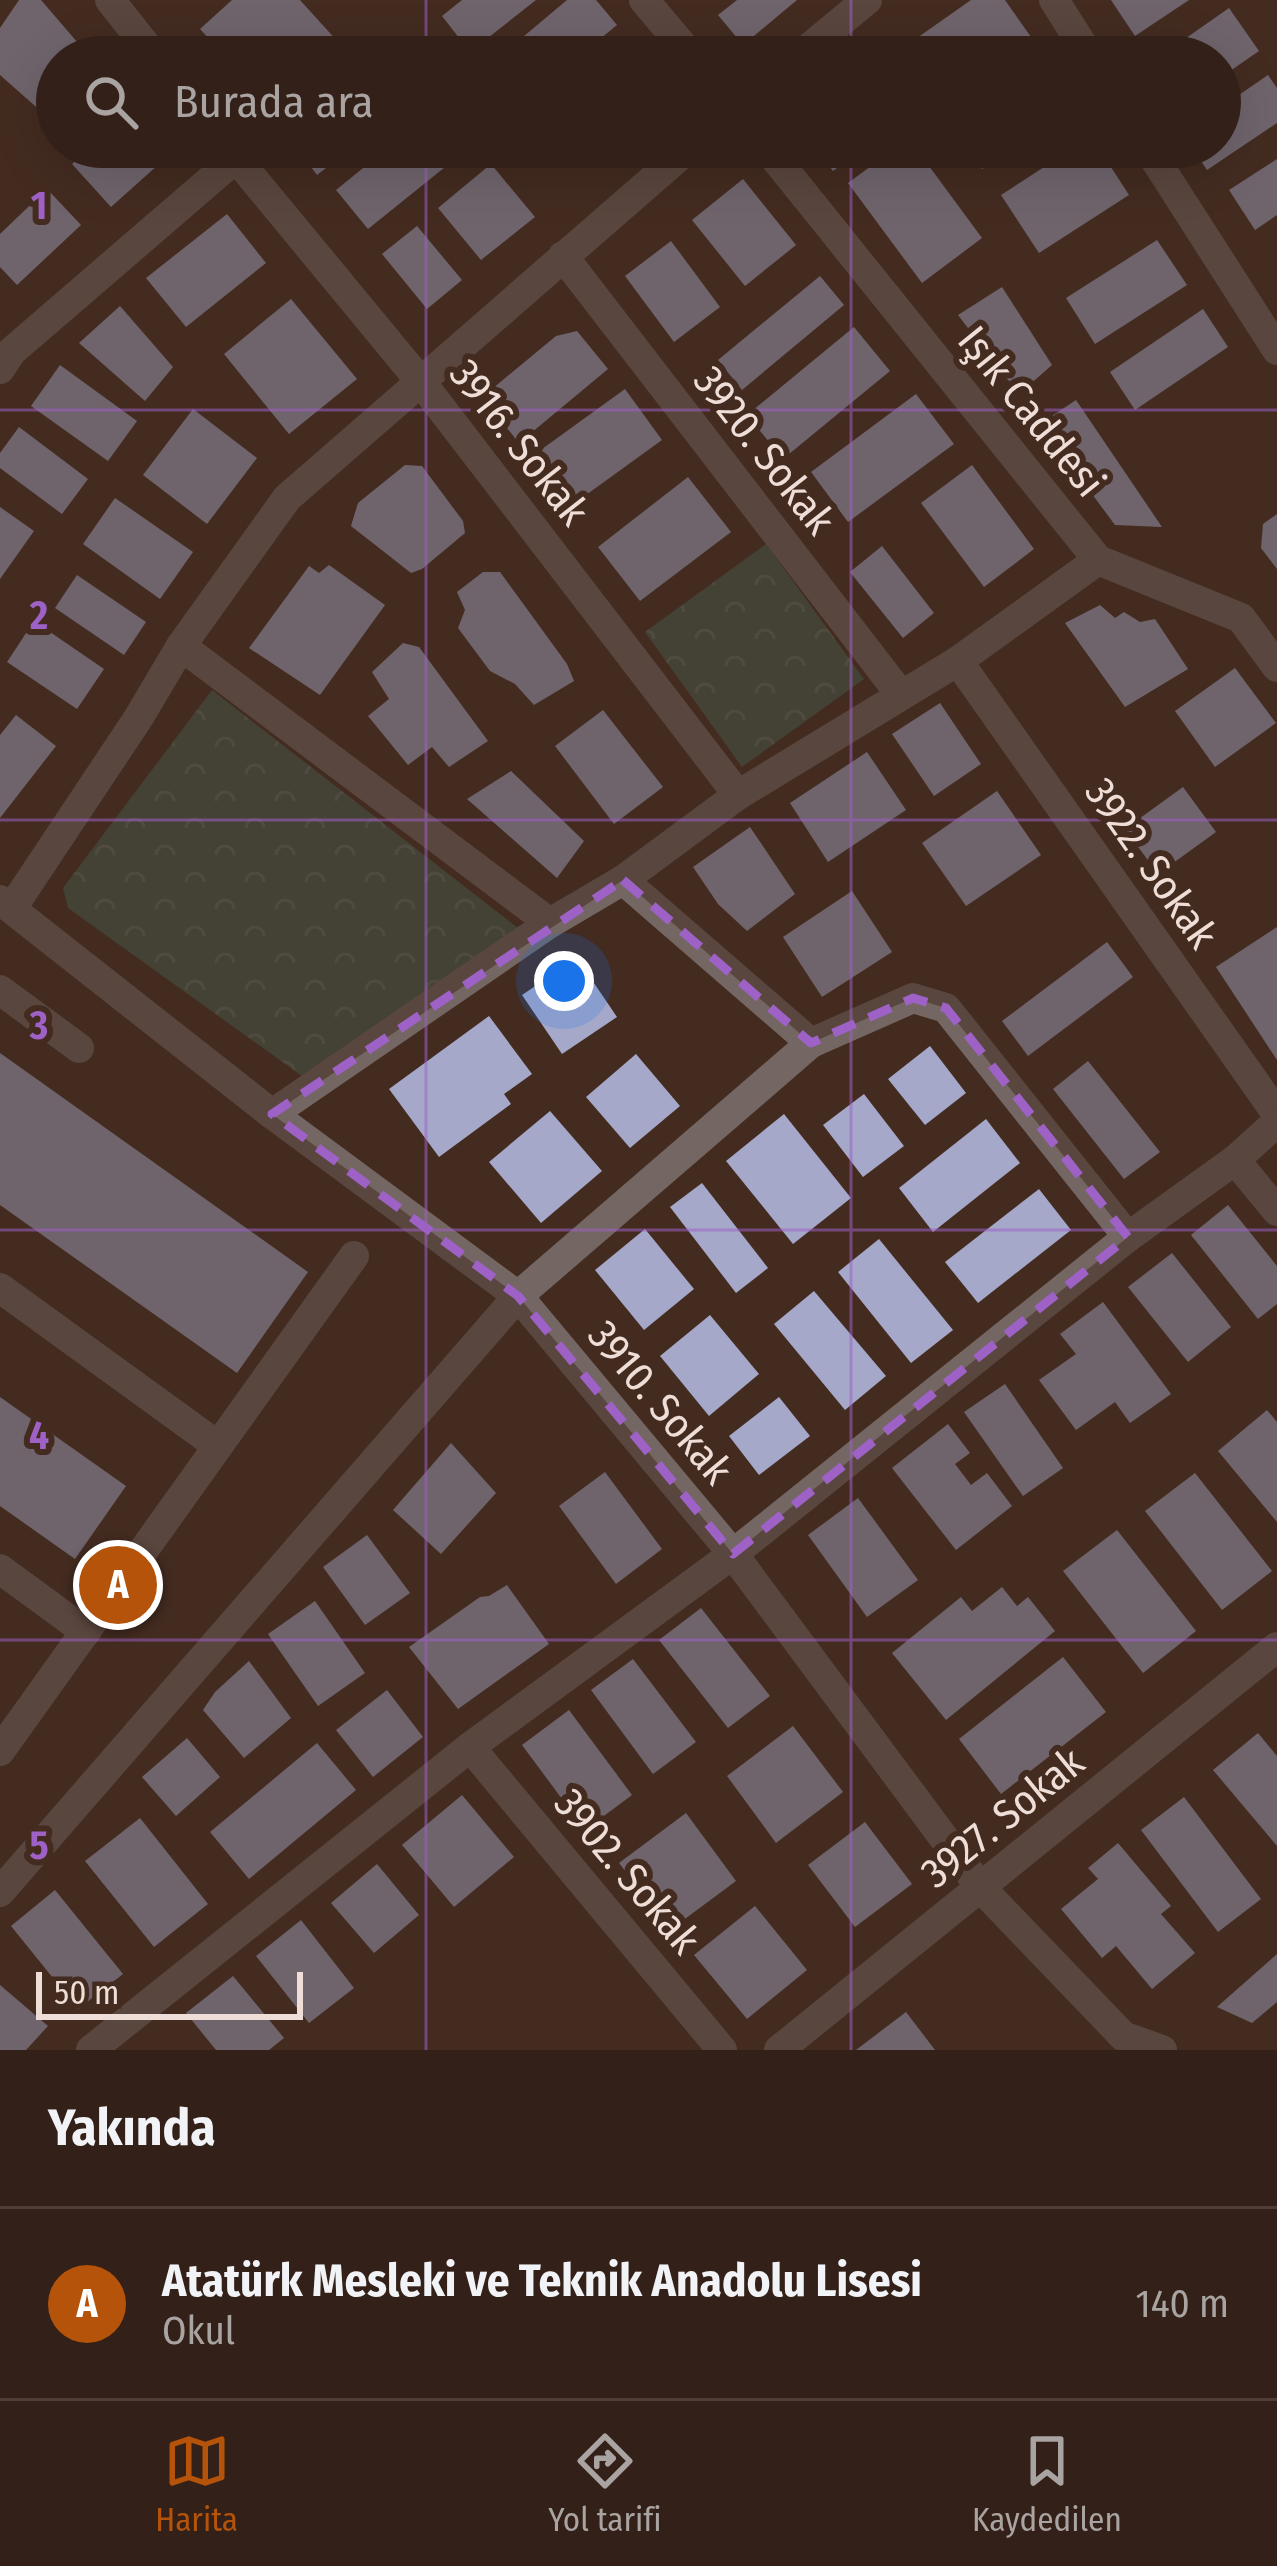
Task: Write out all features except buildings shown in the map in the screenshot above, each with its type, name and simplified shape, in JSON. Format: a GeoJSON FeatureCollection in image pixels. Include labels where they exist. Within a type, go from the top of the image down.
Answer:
{"type":"FeatureCollection","features":[{"type":"Feature","properties":{"kind":"street"},"geometry":{"type":"LineString","coordinates":[[110,0],[138,36]]}},
{"type":"Feature","properties":{"kind":"street"},"geometry":{"type":"LineString","coordinates":[[644,0],[674,36]]}},
{"type":"Feature","properties":{"kind":"street"},"geometry":{"type":"LineString","coordinates":[[823,36],[867,0]]}},
{"type":"Feature","properties":{"kind":"street"},"geometry":{"type":"LineString","coordinates":[[1054,0],[1077,36]]}},
{"type":"Feature","properties":{"kind":"street"},"geometry":{"type":"LineString","coordinates":[[0,369],[11,352],[215,168]]}},
{"type":"Feature","properties":{"kind":"street","name":"3916. Sokak"},"geometry":{"type":"LineString","coordinates":[[244,168],[421,382],[738,795]]}},
{"type":"Feature","properties":{"kind":"street"},"geometry":{"type":"LineString","coordinates":[[6,904],[287,498],[666,168]]}},
{"type":"Feature","properties":{"kind":"street","name":"Işık Caddesi"},"geometry":{"type":"LineString","coordinates":[[783,168],[1098,560],[1241,618],[1277,667]]}},
{"type":"Feature","properties":{"kind":"street"},"geometry":{"type":"LineString","coordinates":[[1161,168],[1277,350]]}},
{"type":"Feature","properties":{"kind":"street","name":"3920. Sokak"},"geometry":{"type":"LineString","coordinates":[[563,256],[901,695]]}},
{"type":"Feature","properties":{"kind":"street"},"geometry":{"type":"LineString","coordinates":[[272,1114],[550,923],[623,880],[738,795],[958,661],[1098,560]]}},
{"type":"Feature","properties":{"kind":"street"},"geometry":{"type":"LineString","coordinates":[[182,646],[550,923]]}},
{"type":"Feature","properties":{"kind":"street","name":"3922. Sokak"},"geometry":{"type":"LineString","coordinates":[[958,661],[1277,1118]]}},
{"type":"Feature","properties":{"kind":"street"},"geometry":{"type":"LineString","coordinates":[[623,880],[811,1043]]}},
{"type":"Feature","properties":{"kind":"street","name":"3910. Sokak"},"geometry":{"type":"LineString","coordinates":[[6,904],[272,1114],[518,1296],[733,1554],[980,1888],[1123,2036],[1162,2050]]}},
{"type":"Feature","properties":{"kind":"street"},"geometry":{"type":"LineString","coordinates":[[0,990],[79,1048]]}},
{"type":"Feature","properties":{"kind":"street"},"geometry":{"type":"LineString","coordinates":[[0,1892],[518,1296],[811,1043],[914,998],[946,1008],[1128,1237]]}},
{"type":"Feature","properties":{"kind":"street"},"geometry":{"type":"LineString","coordinates":[[91,2050],[470,1747],[733,1554],[1128,1237],[1235,1160],[1277,1118]]}},
{"type":"Feature","properties":{"kind":"street"},"geometry":{"type":"LineString","coordinates":[[1235,1160],[1277,1211]]}},
{"type":"Feature","properties":{"kind":"street"},"geometry":{"type":"LineString","coordinates":[[0,1750],[354,1256]]}},
{"type":"Feature","properties":{"kind":"street"},"geometry":{"type":"LineString","coordinates":[[0,1288],[218,1446]]}},
{"type":"Feature","properties":{"kind":"street"},"geometry":{"type":"LineString","coordinates":[[0,1569],[86,1632]]}},
{"type":"Feature","properties":{"kind":"street","name":"3927. Sokak"},"geometry":{"type":"LineString","coordinates":[[779,2050],[1277,1647]]}},
{"type":"Feature","properties":{"kind":"street","name":"3902. Sokak"},"geometry":{"type":"LineString","coordinates":[[470,1747],[722,2050]]}},
{"type":"Feature","properties":{"kind":"highlighted area"},"geometry":{"type":"Polygon","coordinates":[[[623,880],[811,1043],[913,998],[946,1008],[1128,1237],[733,1554],[518,1296],[272,1114],[623,880]]]}},
{"type":"Feature","properties":{"kind":"green space"},"geometry":{"type":"Polygon","coordinates":[[[766,544],[864,679],[742,767],[645,632],[766,544]]]}},
{"type":"Feature","properties":{"kind":"green space"},"geometry":{"type":"Polygon","coordinates":[[[212,690],[518,928],[302,1076],[68,908],[63,888],[212,690]]]}},
{"type":"Feature","properties":{"kind":"place","name":"Atatürk Mesleki ve Teknik Anadolu Lisesi"},"geometry":{"type":"Point","coordinates":[118,1585]}}]}
